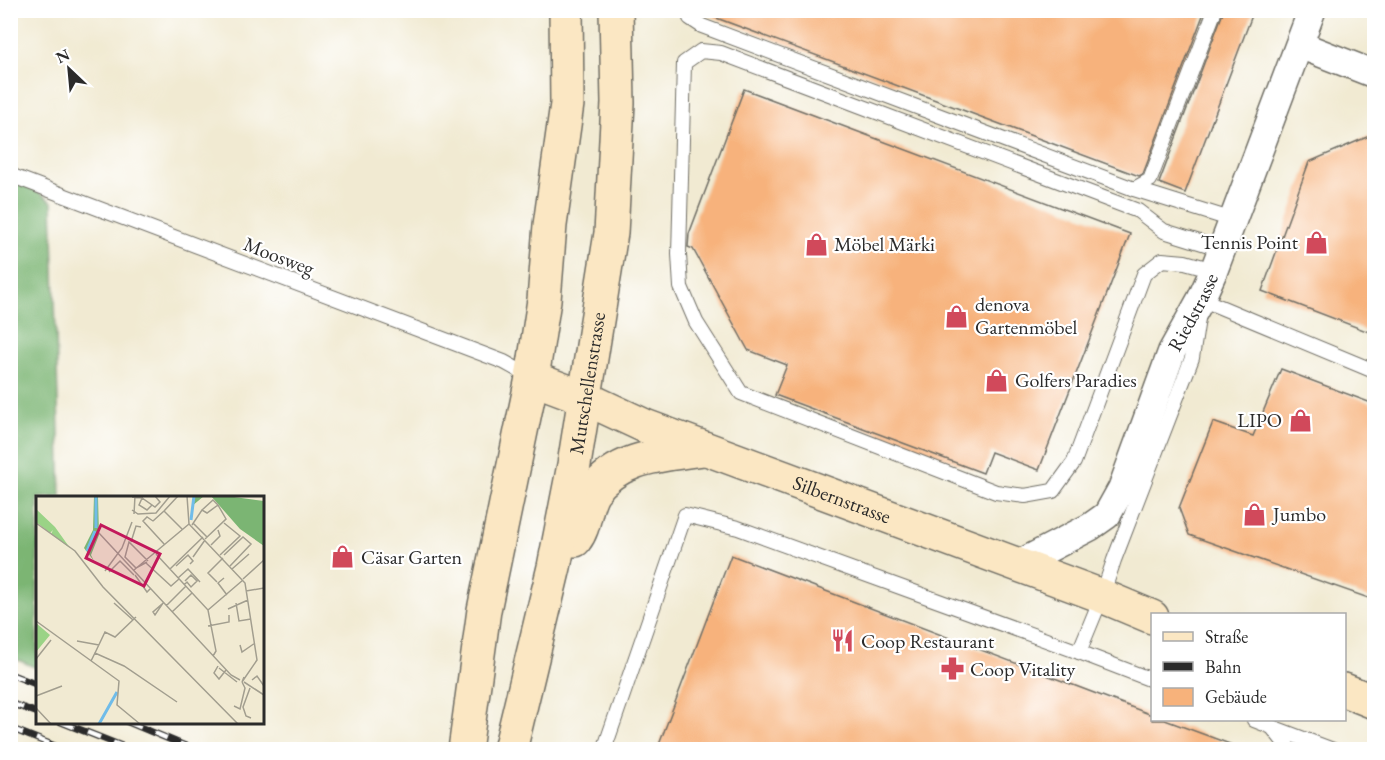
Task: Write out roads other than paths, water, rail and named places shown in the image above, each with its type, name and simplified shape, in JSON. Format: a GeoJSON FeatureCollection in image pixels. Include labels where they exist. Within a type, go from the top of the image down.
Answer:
{"type":"FeatureCollection","features":[{"type":"Feature","properties":{"kind":"main road"},"geometry":{"type":"LineString","coordinates":[[465,750],[484,610],[532,378],[544,300],[550,225],[567,104],[566,10]]}},
{"type":"Feature","properties":{"kind":"main road","name":"Mutschellenstrasse"},"geometry":{"type":"LineString","coordinates":[[510,750],[554,567],[585,398],[610,233],[618,103],[616,10]]}},
{"type":"Feature","properties":{"kind":"main road","name":"Silbernstrasse"},"geometry":{"type":"LineString","coordinates":[[532,378],[585,398],[645,426],[1102,596],[1151,617]]}},
{"type":"Feature","properties":{"kind":"main road"},"geometry":{"type":"LineString","coordinates":[[554,567],[581,532],[593,493],[612,473],[639,459],[705,448]]}},
{"type":"Feature","properties":{"kind":"main road"},"geometry":{"type":"LineString","coordinates":[[1346,691],[1374,702]]}},
{"type":"Feature","properties":{"kind":"street","name":"Riedstrasse"},"geometry":{"type":"LineString","coordinates":[[1017,565],[1090,527],[1107,514],[1122,488],[1172,351],[1201,299],[1218,259],[1312,10]]}},
{"type":"Feature","properties":{"kind":"street"},"geometry":{"type":"LineString","coordinates":[[1300,45],[1374,74]]}},
{"type":"Feature","properties":{"kind":"lane"},"geometry":{"type":"LineString","coordinates":[[690,10],[690,18],[702,26],[1134,189],[1233,220]]}},
{"type":"Feature","properties":{"kind":"lane"},"geometry":{"type":"LineString","coordinates":[[1134,189],[1150,180],[1215,10]]}},
{"type":"Feature","properties":{"kind":"lane"},"geometry":{"type":"LineString","coordinates":[[701,51],[721,53],[1137,211],[1164,231],[1218,259],[1185,262],[1162,260],[1144,274],[1074,462],[1053,491],[1025,495],[996,492],[741,393],[696,322],[681,287],[679,254],[684,63],[701,51]]}},
{"type":"Feature","properties":{"kind":"lane","name":"Moosweg"},"geometry":{"type":"LineString","coordinates":[[10,175],[504,362],[532,378]]}},
{"type":"Feature","properties":{"kind":"lane"},"geometry":{"type":"LineString","coordinates":[[1079,652],[1192,358],[1201,299],[1374,371]]}},
{"type":"Feature","properties":{"kind":"lane"},"geometry":{"type":"LineString","coordinates":[[604,750],[685,515],[738,528],[1151,680]]}},
{"type":"Feature","properties":{"kind":"lane"},"geometry":{"type":"LineString","coordinates":[[1257,721],[1333,750]]}},
{"type":"Feature","properties":{"kind":"lane"},"geometry":{"type":"LineString","coordinates":[[1272,727],[1290,750]]}},
{"type":"Feature","properties":{"kind":"railway"},"geometry":{"type":"LineString","coordinates":[[10,674],[36,684]]}},
{"type":"Feature","properties":{"kind":"railway"},"geometry":{"type":"LineString","coordinates":[[10,703],[36,712]]}},
{"type":"Feature","properties":{"kind":"railway"},"geometry":{"type":"LineString","coordinates":[[66,724],[132,750]]}},
{"type":"Feature","properties":{"kind":"railway"},"geometry":{"type":"LineString","coordinates":[[133,724],[195,750]]}},
{"type":"Feature","properties":{"kind":"railway"},"geometry":{"type":"LineString","coordinates":[[10,728],[65,750]]}},
{"type":"Feature","properties":{"kind":"place","name":"Tennis Point"},"geometry":{"type":"Point","coordinates":[1316,242]}},
{"type":"Feature","properties":{"kind":"place","name":"Möbel Märki"},"geometry":{"type":"Point","coordinates":[816,244]}},
{"type":"Feature","properties":{"kind":"place","name":"denova Gartenmöbel"},"geometry":{"type":"Point","coordinates":[957,316]}},
{"type":"Feature","properties":{"kind":"place","name":"Golfers Paradies"},"geometry":{"type":"Point","coordinates":[997,380]}},
{"type":"Feature","properties":{"kind":"place","name":"LIPO"},"geometry":{"type":"Point","coordinates":[1300,420]}},
{"type":"Feature","properties":{"kind":"place","name":"Jumbo"},"geometry":{"type":"Point","coordinates":[1255,514]}},
{"type":"Feature","properties":{"kind":"place","name":"Cäsar Garten"},"geometry":{"type":"Point","coordinates":[343,557]}},
{"type":"Feature","properties":{"kind":"place","name":"Coop Restaurant"},"geometry":{"type":"Point","coordinates":[843,641]}},
{"type":"Feature","properties":{"kind":"place","name":"Coop Vitality"},"geometry":{"type":"Point","coordinates":[952,669]}}]}
